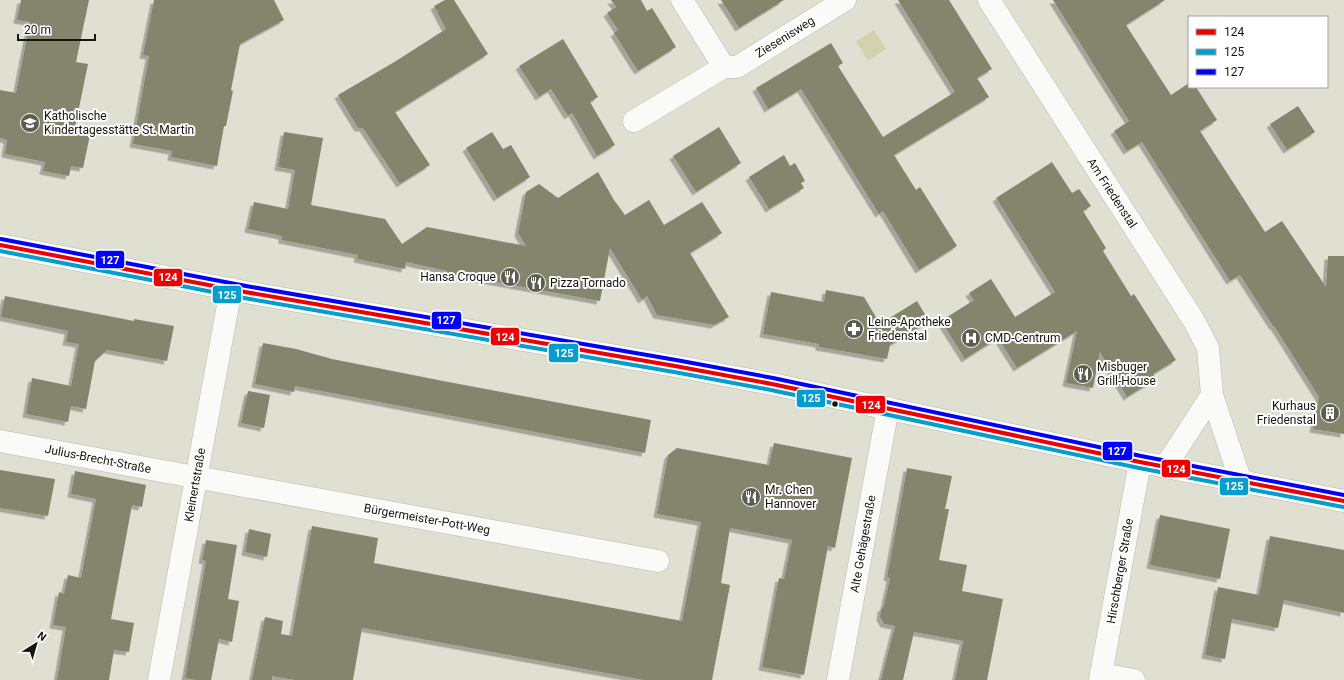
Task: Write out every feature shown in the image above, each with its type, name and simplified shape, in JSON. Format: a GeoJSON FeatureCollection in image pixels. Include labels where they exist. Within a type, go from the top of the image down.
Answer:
{"type":"FeatureCollection","features":[{"type":"Feature","properties":{"kind":"street"},"geometry":{"type":"LineString","coordinates":[[682,0],[724,67]]}},
{"type":"Feature","properties":{"kind":"street","name":"Ziesenisweg"},"geometry":{"type":"LineString","coordinates":[[634,121],[724,67],[737,67],[845,0]]}},
{"type":"Feature","properties":{"kind":"street","name":"Am Friedenstal"},"geometry":{"type":"LineString","coordinates":[[989,0],[1194,321],[1208,348],[1212,395],[1241,482]]}},
{"type":"Feature","properties":{"kind":"street"},"geometry":{"type":"LineString","coordinates":[[0,245],[231,289],[675,366],[888,408],[1140,462],[1344,501]]}},
{"type":"Feature","properties":{"kind":"street","name":"Kleinertstraße"},"geometry":{"type":"LineString","coordinates":[[159,680],[231,289]]}},
{"type":"Feature","properties":{"kind":"street"},"geometry":{"type":"LineString","coordinates":[[1165,467],[1212,395]]}},
{"type":"Feature","properties":{"kind":"street","name":"Alte Gehägestraße"},"geometry":{"type":"LineString","coordinates":[[838,680],[888,408]]}},
{"type":"Feature","properties":{"kind":"street","name":"Julius-Brecht-Straße"},"geometry":{"type":"LineString","coordinates":[[0,441],[197,478]]}},
{"type":"Feature","properties":{"kind":"street","name":"Hirschberger Straße"},"geometry":{"type":"LineString","coordinates":[[1100,677],[1140,462]]}},
{"type":"Feature","properties":{"kind":"street","name":"Bürgermeister-Pott-Weg"},"geometry":{"type":"LineString","coordinates":[[197,478],[316,498],[658,561]]}},
{"type":"Feature","properties":{"kind":"street"},"geometry":{"type":"LineString","coordinates":[[1100,677],[1134,680]]}},
{"type":"Feature","properties":{"kind":"green space"},"geometry":{"type":"Polygon","coordinates":[[[874,30],[886,49],[868,61],[856,41],[874,30]]]}},
{"type":"Feature","properties":{"kind":"building","name":"Katholische Kindertagesstätte St. Martin"},"geometry":{"type":"Polygon","coordinates":[[[21,0],[89,0],[76,62],[88,64],[74,132],[90,135],[83,168],[71,166],[69,176],[43,171],[45,162],[5,154],[7,140],[0,138],[0,90],[16,93],[30,22],[17,20],[21,0]]]}},
{"type":"Feature","properties":{"kind":"building"},"geometry":{"type":"Polygon","coordinates":[[[154,0],[274,0],[284,20],[240,44],[231,90],[233,91],[226,126],[224,126],[217,166],[171,157],[172,151],[133,144],[149,56],[143,55],[154,0]]]}},
{"type":"Feature","properties":{"kind":"building"},"geometry":{"type":"Polygon","coordinates":[[[445,0],[454,0],[488,54],[395,112],[430,165],[400,184],[363,128],[358,128],[338,95],[396,61],[446,29],[434,6],[445,0]]]}},
{"type":"Feature","properties":{"kind":"building"},"geometry":{"type":"Polygon","coordinates":[[[611,0],[641,0],[647,11],[652,8],[676,47],[638,71],[614,33],[618,30],[607,13],[616,7],[611,0]]]}},
{"type":"Feature","properties":{"kind":"building"},"geometry":{"type":"Polygon","coordinates":[[[721,0],[784,0],[739,28],[721,0]]]}},
{"type":"Feature","properties":{"kind":"building"},"geometry":{"type":"Polygon","coordinates":[[[898,0],[949,0],[992,69],[977,78],[989,97],[894,155],[916,190],[920,187],[957,246],[919,270],[883,211],[879,214],[801,89],[768,109],[756,88],[831,43],[843,63],[838,66],[883,137],[955,92],[898,0]]]}},
{"type":"Feature","properties":{"kind":"building"},"geometry":{"type":"Polygon","coordinates":[[[1053,0],[1165,0],[1126,25],[1171,95],[1188,84],[1188,88],[1197,88],[1217,120],[1200,131],[1265,232],[1282,221],[1326,287],[1328,256],[1344,256],[1344,434],[1313,429],[1319,397],[1240,275],[1230,281],[1142,142],[1127,151],[1114,131],[1129,121],[1053,0]]]}},
{"type":"Feature","properties":{"kind":"building"},"geometry":{"type":"Polygon","coordinates":[[[563,39],[598,97],[590,102],[615,145],[597,156],[572,113],[568,116],[551,89],[539,97],[519,66],[563,39]]]}},
{"type":"Feature","properties":{"kind":"building"},"geometry":{"type":"Polygon","coordinates":[[[1298,106],[1315,132],[1287,150],[1270,124],[1298,106]]]}},
{"type":"Feature","properties":{"kind":"building"},"geometry":{"type":"Polygon","coordinates":[[[719,127],[741,163],[696,192],[673,156],[719,127]]]}},
{"type":"Feature","properties":{"kind":"building"},"geometry":{"type":"Polygon","coordinates":[[[284,132],[323,138],[311,205],[385,219],[402,244],[427,227],[526,246],[518,233],[526,192],[539,184],[558,198],[598,172],[614,200],[625,215],[649,200],[664,225],[702,202],[722,233],[690,253],[729,317],[714,325],[657,315],[647,296],[642,300],[610,248],[600,301],[446,273],[447,271],[406,262],[405,269],[357,259],[358,255],[282,240],[282,236],[248,229],[254,202],[288,209],[295,170],[278,167],[284,132]]]}},
{"type":"Feature","properties":{"kind":"building"},"geometry":{"type":"Polygon","coordinates":[[[492,132],[503,149],[511,145],[530,177],[497,198],[466,148],[492,132]]]}},
{"type":"Feature","properties":{"kind":"building"},"geometry":{"type":"Polygon","coordinates":[[[784,155],[790,166],[795,163],[805,181],[801,183],[804,188],[769,209],[749,177],[784,155]]]}},
{"type":"Feature","properties":{"kind":"building"},"geometry":{"type":"Polygon","coordinates":[[[1052,162],[1072,193],[1079,189],[1091,206],[1083,211],[1106,248],[1103,251],[1131,296],[1134,294],[1176,360],[1153,374],[1156,379],[1127,397],[1100,352],[1093,388],[1066,383],[1077,331],[1017,368],[998,338],[965,359],[941,321],[974,300],[969,293],[991,279],[1015,317],[1055,292],[996,198],[1052,162]]]}},
{"type":"Feature","properties":{"kind":"building"},"geometry":{"type":"Polygon","coordinates":[[[826,290],[864,297],[880,324],[917,301],[929,321],[890,345],[887,359],[819,347],[819,344],[763,334],[771,292],[824,302],[826,290]]]}},
{"type":"Feature","properties":{"kind":"building"},"geometry":{"type":"Polygon","coordinates":[[[5,296],[134,321],[134,319],[174,326],[167,361],[107,350],[95,361],[86,409],[71,406],[68,422],[26,414],[32,378],[71,386],[79,344],[66,342],[68,331],[1,317],[5,296]]]}},
{"type":"Feature","properties":{"kind":"building"},"geometry":{"type":"Polygon","coordinates":[[[263,343],[296,349],[332,359],[651,420],[645,453],[295,386],[294,392],[255,384],[263,343]]]}},
{"type":"Feature","properties":{"kind":"building"},"geometry":{"type":"Polygon","coordinates":[[[248,391],[270,395],[264,428],[241,423],[248,391]]]}},
{"type":"Feature","properties":{"kind":"building"},"geometry":{"type":"Polygon","coordinates":[[[774,443],[852,458],[835,548],[828,546],[804,675],[762,667],[779,578],[784,579],[792,540],[730,528],[721,583],[730,585],[712,680],[644,680],[362,628],[353,680],[295,680],[272,676],[272,680],[252,680],[265,617],[283,621],[281,634],[292,636],[312,526],[378,538],[374,563],[682,621],[701,522],[657,514],[668,455],[677,448],[769,465],[774,443]]]}},
{"type":"Feature","properties":{"kind":"building"},"geometry":{"type":"Polygon","coordinates":[[[907,468],[952,476],[945,509],[949,509],[939,560],[967,565],[962,591],[1003,599],[987,680],[955,680],[963,641],[914,632],[903,680],[881,680],[895,626],[884,624],[880,617],[890,578],[887,577],[907,468]]]}},
{"type":"Feature","properties":{"kind":"building"},"geometry":{"type":"Polygon","coordinates":[[[0,470],[55,479],[48,516],[0,508],[0,470]]]}},
{"type":"Feature","properties":{"kind":"building"},"geometry":{"type":"Polygon","coordinates":[[[75,471],[146,485],[142,507],[132,505],[111,619],[134,623],[129,652],[114,650],[109,680],[57,680],[66,627],[53,625],[59,592],[64,594],[68,575],[81,578],[96,499],[71,494],[75,471]]]}},
{"type":"Feature","properties":{"kind":"building"},"geometry":{"type":"Polygon","coordinates":[[[1160,515],[1230,529],[1220,579],[1150,565],[1160,515]]]}},
{"type":"Feature","properties":{"kind":"building"},"geometry":{"type":"Polygon","coordinates":[[[249,529],[271,534],[267,557],[245,552],[249,529]]]}},
{"type":"Feature","properties":{"kind":"building"},"geometry":{"type":"Polygon","coordinates":[[[1270,536],[1344,550],[1344,613],[1284,600],[1278,628],[1232,619],[1225,659],[1205,655],[1218,587],[1259,595],[1270,536]]]}},
{"type":"Feature","properties":{"kind":"building"},"geometry":{"type":"Polygon","coordinates":[[[206,540],[237,545],[228,599],[239,601],[232,642],[219,639],[211,680],[196,680],[185,678],[206,561],[202,560],[206,540]]]}},
{"type":"Feature","properties":{"kind":"transit line","name":"127"},"geometry":{"type":"LineString","coordinates":[[1,239],[246,286],[773,378],[1141,456],[1344,495]]}},
{"type":"Feature","properties":{"kind":"transit line","name":"124"},"geometry":{"type":"LineString","coordinates":[[0,245],[245,292],[772,384],[1140,462],[1344,501]]}},
{"type":"Feature","properties":{"kind":"transit line","name":"125"},"geometry":{"type":"LineString","coordinates":[[0,251],[244,298],[771,390],[1139,468],[1343,507]]}},
{"type":"Feature","properties":{"kind":"place","name":"Katholische Kindertagesstätte St. Martin"},"geometry":{"type":"Point","coordinates":[30,123]}},
{"type":"Feature","properties":{"kind":"place","name":"Hansa Croque"},"geometry":{"type":"Point","coordinates":[510,277]}},
{"type":"Feature","properties":{"kind":"place","name":"Pizza Tornado"},"geometry":{"type":"Point","coordinates":[536,283]}},
{"type":"Feature","properties":{"kind":"place","name":"Leine-Apotheke Friedenstal"},"geometry":{"type":"Point","coordinates":[854,329]}},
{"type":"Feature","properties":{"kind":"place","name":"CMD-Centrum"},"geometry":{"type":"Point","coordinates":[971,338]}},
{"type":"Feature","properties":{"kind":"place","name":"Misbuger Grill-House"},"geometry":{"type":"Point","coordinates":[1083,374]}},
{"type":"Feature","properties":{"kind":"place","name":"Kurhaus Friedenstal"},"geometry":{"type":"Point","coordinates":[1330,413]}},
{"type":"Feature","properties":{"kind":"place","name":"Mr. Chen Hannover"},"geometry":{"type":"Point","coordinates":[751,497]}}]}
